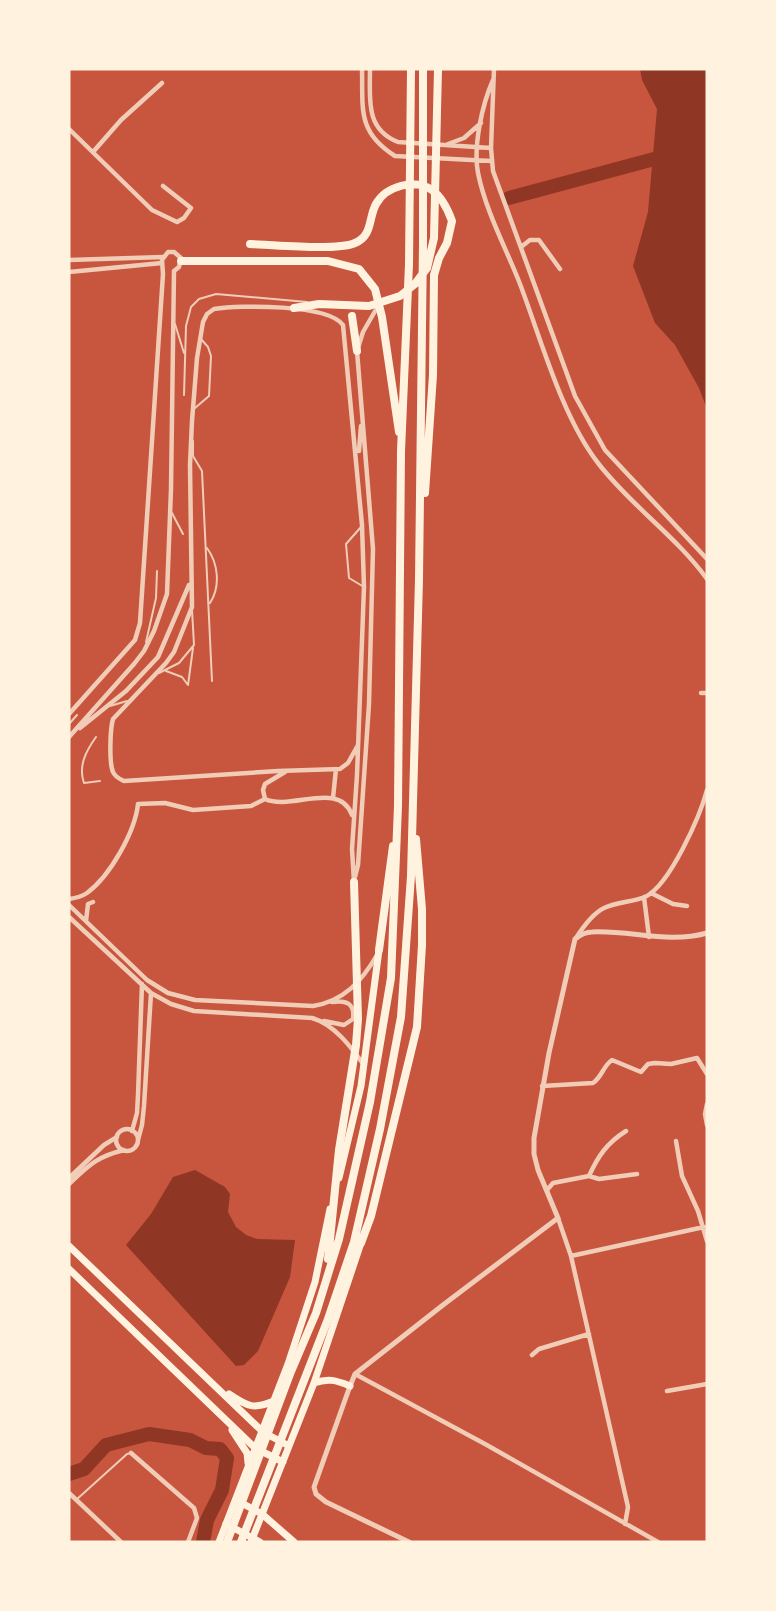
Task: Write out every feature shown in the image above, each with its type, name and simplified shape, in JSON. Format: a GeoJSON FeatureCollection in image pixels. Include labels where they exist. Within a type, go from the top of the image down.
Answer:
{"type":"FeatureCollection","features":[{"type":"Feature","properties":{"kind":"highway"},"geometry":{"type":"LineString","coordinates":[[227,1542],[286,1384],[316,1313],[339,1239],[365,1125],[391,978],[398,806],[401,451],[409,264],[411,69]]}},
{"type":"Feature","properties":{"kind":"highway"},"geometry":{"type":"LineString","coordinates":[[241,1542],[328,1319],[354,1242],[380,1129],[401,1017],[411,876],[419,579],[423,69]]}},
{"type":"Feature","properties":{"kind":"highway"},"geometry":{"type":"LineString","coordinates":[[294,308],[319,304],[369,306],[400,296],[415,284],[429,262],[434,238],[438,69]]}},
{"type":"Feature","properties":{"kind":"highway"},"geometry":{"type":"LineString","coordinates":[[250,244],[337,246],[356,242],[370,230],[376,204],[389,191],[402,185],[418,184],[432,190],[449,212],[452,221],[451,228],[434,275],[433,375],[419,579]]}},
{"type":"Feature","properties":{"kind":"highway"},"geometry":{"type":"LineString","coordinates":[[185,261],[328,261],[359,269],[375,290],[379,305],[401,451]]}},
{"type":"Feature","properties":{"kind":"highway"},"geometry":{"type":"LineString","coordinates":[[352,316],[357,351]]}},
{"type":"Feature","properties":{"kind":"highway"},"geometry":{"type":"LineString","coordinates":[[362,1243],[371,1216],[417,1027],[422,909],[412,802]]}},
{"type":"Feature","properties":{"kind":"highway"},"geometry":{"type":"LineString","coordinates":[[380,950],[398,806]]}},
{"type":"Feature","properties":{"kind":"highway"},"geometry":{"type":"LineString","coordinates":[[327,1276],[338,1161],[358,1019],[354,882]]}},
{"type":"Feature","properties":{"kind":"main road"},"geometry":{"type":"LineString","coordinates":[[219,1542],[276,1400],[315,1282],[324,1233],[364,1065],[380,950]]}},
{"type":"Feature","properties":{"kind":"main road"},"geometry":{"type":"LineString","coordinates":[[252,1539],[314,1383],[362,1243]]}},
{"type":"Feature","properties":{"kind":"main road"},"geometry":{"type":"LineString","coordinates":[[70,1246],[263,1432],[289,1446]]}},
{"type":"Feature","properties":{"kind":"main road"},"geometry":{"type":"LineString","coordinates":[[69,1269],[255,1448],[283,1462]]}},
{"type":"Feature","properties":{"kind":"main road"},"geometry":{"type":"LineString","coordinates":[[314,1383],[326,1379],[350,1386]]}},
{"type":"Feature","properties":{"kind":"main road"},"geometry":{"type":"LineString","coordinates":[[210,1380],[247,1406],[258,1407],[276,1400]]}},
{"type":"Feature","properties":{"kind":"main road"},"geometry":{"type":"LineString","coordinates":[[223,1418],[247,1453],[249,1465]]}},
{"type":"Feature","properties":{"kind":"main road"},"geometry":{"type":"LineString","coordinates":[[236,1500],[262,1514],[294,1542]]}},
{"type":"Feature","properties":{"kind":"main road"},"geometry":{"type":"LineString","coordinates":[[226,1524],[260,1542]]}},
{"type":"Feature","properties":{"kind":"street"},"geometry":{"type":"LineString","coordinates":[[362,69],[363,115],[369,132],[385,150],[395,156],[491,161]]}},
{"type":"Feature","properties":{"kind":"street"},"geometry":{"type":"LineString","coordinates":[[370,69],[371,110],[374,122],[381,132],[398,142],[491,148]]}},
{"type":"Feature","properties":{"kind":"street"},"geometry":{"type":"LineString","coordinates":[[494,69],[491,161],[505,207],[575,396],[605,450],[707,559]]}},
{"type":"Feature","properties":{"kind":"street"},"geometry":{"type":"LineString","coordinates":[[493,80],[485,98],[477,147],[478,174],[494,224],[535,322],[564,401],[584,442],[598,463],[707,579]]}},
{"type":"Feature","properties":{"kind":"street"},"geometry":{"type":"LineString","coordinates":[[93,152],[128,113],[162,83]]}},
{"type":"Feature","properties":{"kind":"street"},"geometry":{"type":"LineString","coordinates":[[442,146],[464,138],[481,123]]}},
{"type":"Feature","properties":{"kind":"street"},"geometry":{"type":"LineString","coordinates":[[69,129],[152,210],[177,222],[184,218],[191,208],[163,186]]}},
{"type":"Feature","properties":{"kind":"street"},"geometry":{"type":"LineString","coordinates":[[521,247],[530,240],[538,240],[560,269]]}},
{"type":"Feature","properties":{"kind":"street"},"geometry":{"type":"LineString","coordinates":[[69,260],[163,256],[168,252],[174,252],[185,261]]}},
{"type":"Feature","properties":{"kind":"street"},"geometry":{"type":"LineString","coordinates":[[69,714],[135,640],[140,623],[163,256]]}},
{"type":"Feature","properties":{"kind":"street"},"geometry":{"type":"LineString","coordinates":[[69,272],[154,265],[163,265],[168,270],[174,271],[185,261]]}},
{"type":"Feature","properties":{"kind":"street"},"geometry":{"type":"LineString","coordinates":[[175,278],[185,261]]}},
{"type":"Feature","properties":{"kind":"street"},"geometry":{"type":"LineString","coordinates":[[154,265],[163,274]]}},
{"type":"Feature","properties":{"kind":"street"},"geometry":{"type":"LineString","coordinates":[[70,736],[144,651],[167,594],[174,271]]}},
{"type":"Feature","properties":{"kind":"street"},"geometry":{"type":"LineString","coordinates":[[354,882],[358,865],[369,704],[373,549],[357,351],[363,332],[379,305]]}},
{"type":"Feature","properties":{"kind":"street"},"geometry":{"type":"LineString","coordinates":[[354,882],[353,818],[357,775],[364,587],[358,462],[343,325],[332,316],[294,308],[214,309],[202,322],[192,421],[190,465],[192,607],[174,652],[113,719],[110,728],[113,772],[124,781],[336,769],[345,767],[357,745]]}},
{"type":"Feature","properties":{"kind":"street"},"geometry":{"type":"LineString","coordinates":[[358,462],[362,414]]}},
{"type":"Feature","properties":{"kind":"street"},"geometry":{"type":"LineString","coordinates":[[70,736],[126,691],[158,657],[190,583]]}},
{"type":"Feature","properties":{"kind":"street"},"geometry":{"type":"LineString","coordinates":[[333,798],[336,769]]}},
{"type":"Feature","properties":{"kind":"street"},"geometry":{"type":"LineString","coordinates":[[265,799],[263,790],[265,784],[287,771]]}},
{"type":"Feature","properties":{"kind":"street"},"geometry":{"type":"LineString","coordinates":[[625,1524],[628,1507],[571,1256],[548,1191],[538,1170],[534,1154],[534,1138],[542,1086],[575,939],[584,926],[604,908],[644,897],[663,882],[700,811],[707,790]]}},
{"type":"Feature","properties":{"kind":"street"},"geometry":{"type":"LineString","coordinates":[[69,898],[86,894],[120,854],[136,817],[138,804],[165,803],[193,810],[251,806],[265,799],[278,802],[333,798],[346,803],[353,818]]}},
{"type":"Feature","properties":{"kind":"street"},"geometry":{"type":"LineString","coordinates":[[651,893],[673,904],[687,906]]}},
{"type":"Feature","properties":{"kind":"street"},"geometry":{"type":"LineString","coordinates":[[644,897],[650,937]]}},
{"type":"Feature","properties":{"kind":"street"},"geometry":{"type":"LineString","coordinates":[[86,921],[88,904],[93,902]]}},
{"type":"Feature","properties":{"kind":"street"},"geometry":{"type":"LineString","coordinates":[[69,905],[147,980],[168,993],[195,1000],[313,1006],[339,1001],[348,1002],[353,1010],[353,1019],[344,1025],[312,1018],[194,1011],[171,1004],[151,993],[69,917]]}},
{"type":"Feature","properties":{"kind":"street"},"geometry":{"type":"LineString","coordinates":[[575,939],[591,931],[686,938],[707,933]]}},
{"type":"Feature","properties":{"kind":"street"},"geometry":{"type":"LineString","coordinates":[[327,1004],[366,975],[380,950]]}},
{"type":"Feature","properties":{"kind":"street"},"geometry":{"type":"LineString","coordinates":[[132,1131],[137,1113],[141,984]]}},
{"type":"Feature","properties":{"kind":"street"},"geometry":{"type":"LineString","coordinates":[[69,1184],[94,1161],[124,1150],[134,1149],[138,1140],[144,1106],[151,993]]}},
{"type":"Feature","properties":{"kind":"street"},"geometry":{"type":"LineString","coordinates":[[319,1020],[333,1030],[364,1065]]}},
{"type":"Feature","properties":{"kind":"street"},"geometry":{"type":"LineString","coordinates":[[542,1086],[593,1083],[607,1063],[612,1060],[641,1072],[648,1064],[671,1064],[697,1058],[707,1074]]}},
{"type":"Feature","properties":{"kind":"street"},"geometry":{"type":"LineString","coordinates":[[707,1104],[705,1114],[707,1125]]}},
{"type":"Feature","properties":{"kind":"street"},"geometry":{"type":"LineString","coordinates":[[69,1178],[104,1144],[125,1130],[136,1134],[138,1140]]}},
{"type":"Feature","properties":{"kind":"street"},"geometry":{"type":"LineString","coordinates":[[589,1176],[609,1143],[626,1131]]}},
{"type":"Feature","properties":{"kind":"street"},"geometry":{"type":"LineString","coordinates":[[117,1137],[117,1143],[124,1150]]}},
{"type":"Feature","properties":{"kind":"street"},"geometry":{"type":"LineString","coordinates":[[676,1141],[682,1176],[704,1227],[707,1240]]}},
{"type":"Feature","properties":{"kind":"street"},"geometry":{"type":"LineString","coordinates":[[548,1191],[553,1183],[589,1176],[599,1179],[637,1174]]}},
{"type":"Feature","properties":{"kind":"street"},"geometry":{"type":"LineString","coordinates":[[409,1542],[326,1502],[316,1494],[314,1488],[350,1386],[356,1374],[558,1218]]}},
{"type":"Feature","properties":{"kind":"street"},"geometry":{"type":"LineString","coordinates":[[571,1256],[704,1227]]}},
{"type":"Feature","properties":{"kind":"street"},"geometry":{"type":"LineString","coordinates":[[532,1355],[538,1349],[589,1334]]}},
{"type":"Feature","properties":{"kind":"street"},"geometry":{"type":"LineString","coordinates":[[356,1374],[658,1542]]}},
{"type":"Feature","properties":{"kind":"street"},"geometry":{"type":"LineString","coordinates":[[667,1391],[707,1384]]}},
{"type":"Feature","properties":{"kind":"street"},"geometry":{"type":"LineString","coordinates":[[130,1453],[194,1508],[197,1518],[188,1542]]}},
{"type":"Feature","properties":{"kind":"street"},"geometry":{"type":"LineString","coordinates":[[69,1493],[121,1542]]}},
{"type":"Feature","properties":{"kind":"lane"},"geometry":{"type":"LineString","coordinates":[[184,395],[186,326],[191,307],[199,299],[216,294],[319,304]]}},
{"type":"Feature","properties":{"kind":"lane"},"geometry":{"type":"LineString","coordinates":[[174,321],[185,355]]}},
{"type":"Feature","properties":{"kind":"lane"},"geometry":{"type":"LineString","coordinates":[[194,409],[208,396],[210,356],[208,347],[200,337]]}},
{"type":"Feature","properties":{"kind":"lane"},"geometry":{"type":"LineString","coordinates":[[192,421],[195,459],[202,471],[212,681]]}},
{"type":"Feature","properties":{"kind":"lane"},"geometry":{"type":"LineString","coordinates":[[190,465],[195,459]]}},
{"type":"Feature","properties":{"kind":"lane"},"geometry":{"type":"LineString","coordinates":[[170,511],[183,534]]}},
{"type":"Feature","properties":{"kind":"lane"},"geometry":{"type":"LineString","coordinates":[[362,525],[346,544],[349,578],[364,587]]}},
{"type":"Feature","properties":{"kind":"lane"},"geometry":{"type":"LineString","coordinates":[[206,545],[214,557],[217,591],[208,605]]}},
{"type":"Feature","properties":{"kind":"lane"},"geometry":{"type":"LineString","coordinates":[[144,651],[154,609],[157,571]]}},
{"type":"Feature","properties":{"kind":"lane"},"geometry":{"type":"LineString","coordinates":[[166,670],[182,677],[188,685],[194,645],[192,607]]}},
{"type":"Feature","properties":{"kind":"lane"},"geometry":{"type":"LineString","coordinates":[[156,674],[179,663],[194,645]]}},
{"type":"Feature","properties":{"kind":"lane"},"geometry":{"type":"LineString","coordinates":[[105,708],[127,700]]}},
{"type":"Feature","properties":{"kind":"lane"},"geometry":{"type":"LineString","coordinates":[[69,724],[77,715]]}},
{"type":"Feature","properties":{"kind":"lane"},"geometry":{"type":"LineString","coordinates":[[96,737],[82,762],[81,773],[84,783],[100,781]]}},
{"type":"Feature","properties":{"kind":"lane"},"geometry":{"type":"LineString","coordinates":[[76,1500],[130,1453]]}},
{"type":"Feature","properties":{"kind":"shaded area"},"geometry":{"type":"Polygon","coordinates":[[[640,69],[707,69],[707,409],[699,388],[675,345],[655,323],[633,266],[648,212],[657,109],[642,80],[640,69]]]}},
{"type":"Feature","properties":{"kind":"shaded area"},"geometry":{"type":"Polygon","coordinates":[[[195,1170],[225,1187],[230,1194],[228,1212],[236,1227],[246,1235],[257,1239],[295,1240],[290,1277],[258,1351],[244,1365],[236,1366],[126,1245],[151,1214],[173,1177],[195,1170]]]}},
{"type":"Feature","properties":{"kind":"waterway"},"geometry":{"type":"LineString","coordinates":[[509,198],[669,155]]}},
{"type":"Feature","properties":{"kind":"waterway"},"geometry":{"type":"LineString","coordinates":[[69,1474],[84,1469],[106,1445],[149,1434],[190,1440],[206,1448],[220,1449],[227,1458],[222,1490],[207,1520],[203,1542]]}}]}
